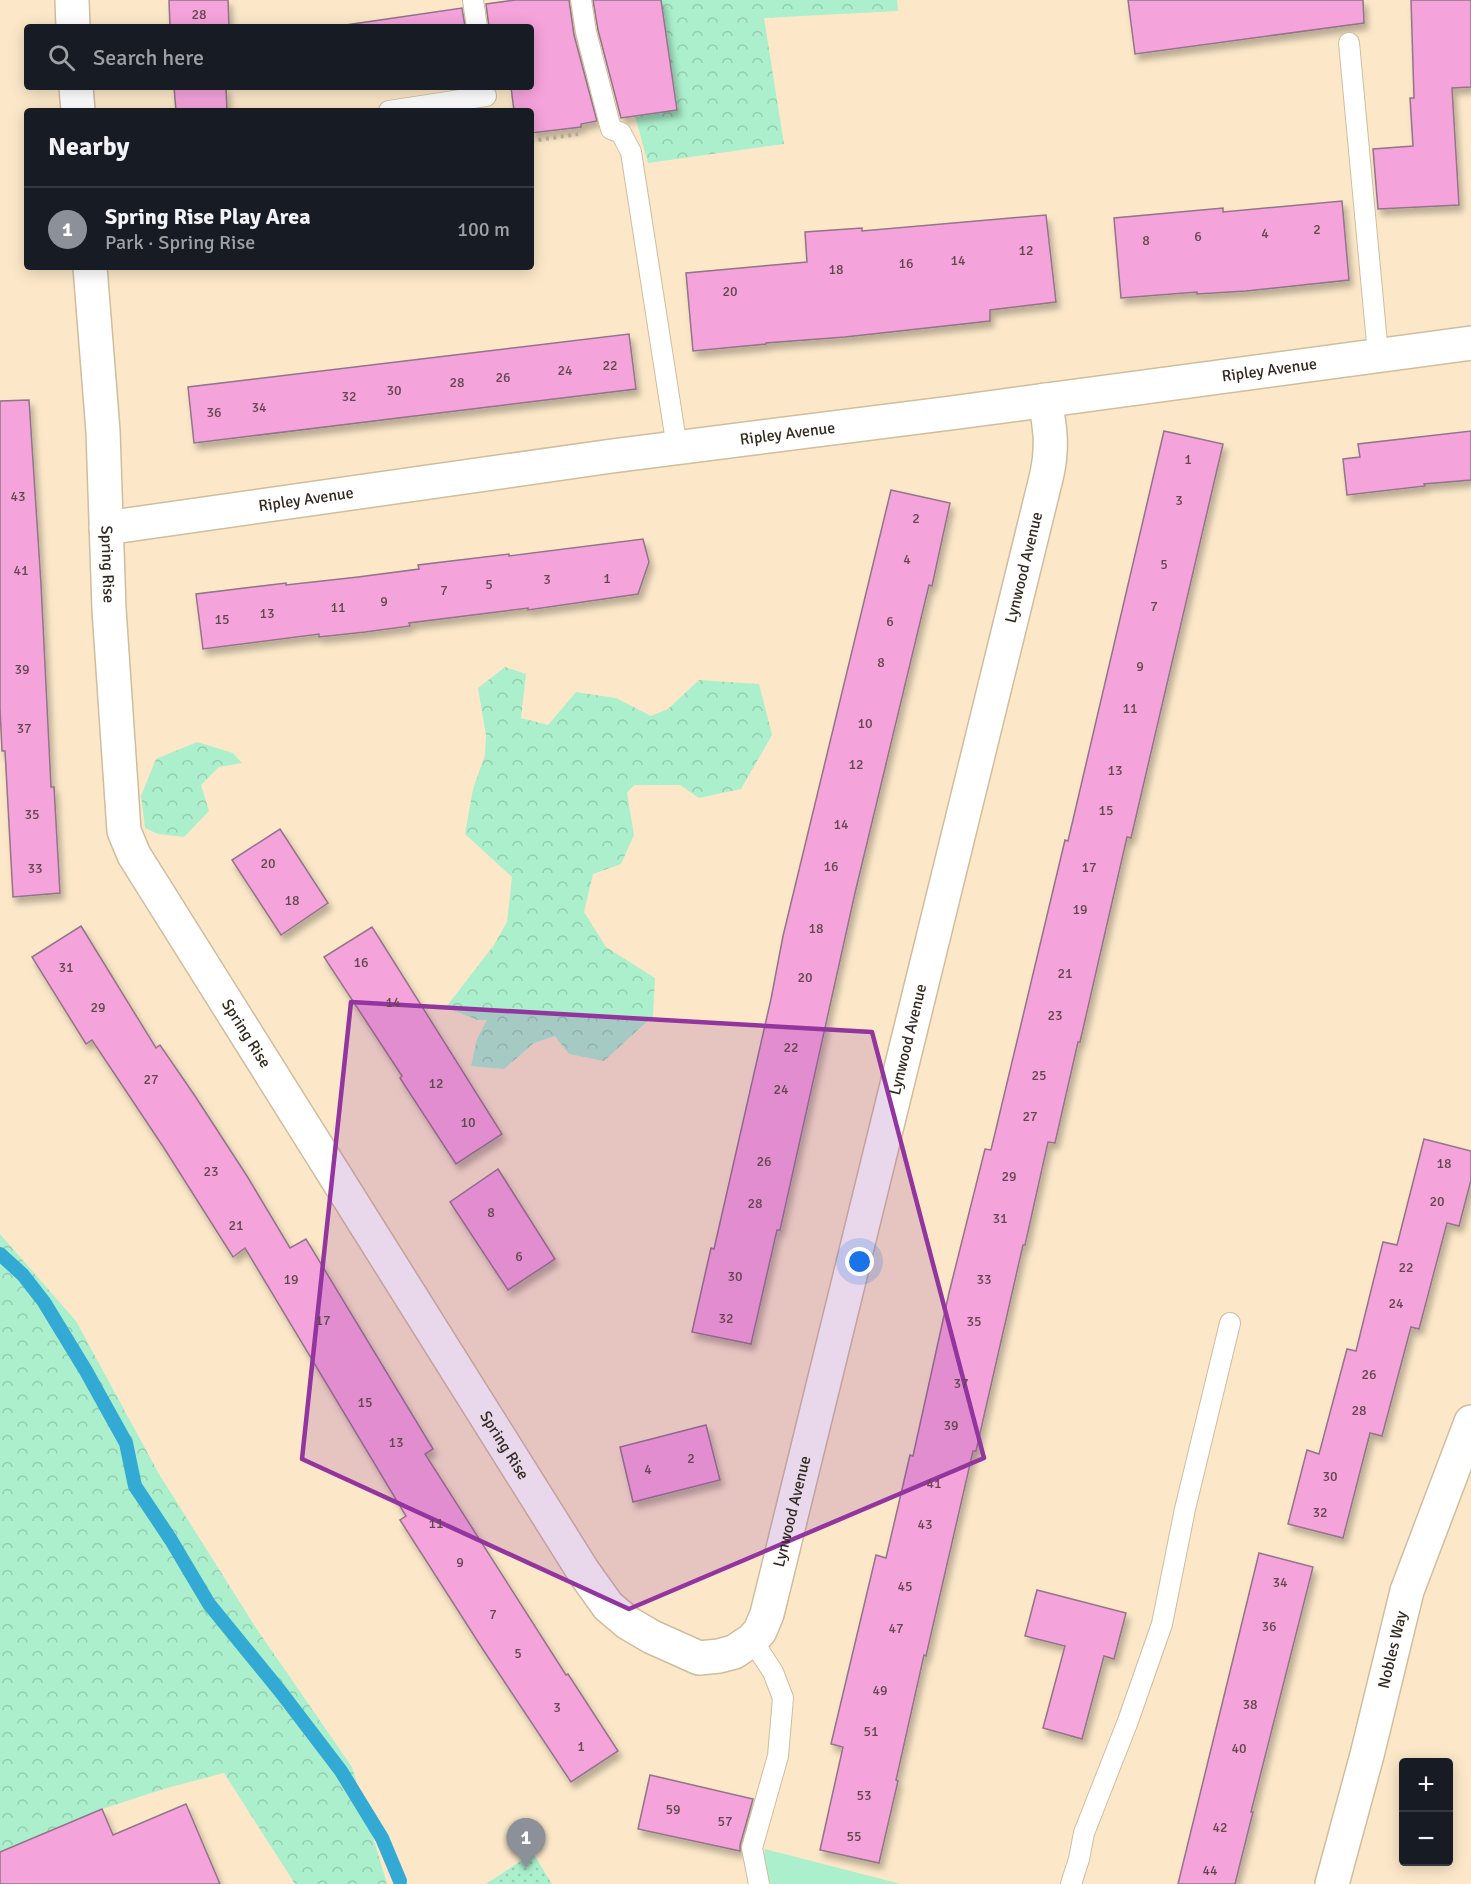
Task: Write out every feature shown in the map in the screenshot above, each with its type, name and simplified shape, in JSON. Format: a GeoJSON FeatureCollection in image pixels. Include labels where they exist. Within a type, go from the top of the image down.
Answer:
{"type":"FeatureCollection","features":[{"type":"Feature","properties":{"kind":"street"},"geometry":{"type":"LineString","coordinates":[[72,0],[73,24]]}},
{"type":"Feature","properties":{"kind":"street"},"geometry":{"type":"LineString","coordinates":[[76,90],[78,108]]}},
{"type":"Feature","properties":{"kind":"street","name":"Spring Rise"},"geometry":{"type":"LineString","coordinates":[[90,270],[103,431],[109,609],[121,802],[124,831],[134,855],[554,1525],[608,1606],[628,1623],[652,1637],[699,1658],[734,1652],[752,1640]]}},
{"type":"Feature","properties":{"kind":"street","name":"Ripley Avenue"},"geometry":{"type":"LineString","coordinates":[[106,528],[677,448],[1471,343]]}},
{"type":"Feature","properties":{"kind":"street","name":"Lynwood Avenue"},"geometry":{"type":"LineString","coordinates":[[752,1640],[760,1631],[767,1614],[781,1563],[1052,455],[1045,400]]}},
{"type":"Feature","properties":{"kind":"street","name":"Nobles Way"},"geometry":{"type":"LineString","coordinates":[[1332,1884],[1367,1755],[1407,1592],[1469,1430]]}},
{"type":"Feature","properties":{"kind":"lane"},"geometry":{"type":"LineString","coordinates":[[473,0],[477,24]]}},
{"type":"Feature","properties":{"kind":"lane"},"geometry":{"type":"LineString","coordinates":[[581,0],[586,32],[611,129],[621,133],[632,152],[677,448]]}},
{"type":"Feature","properties":{"kind":"lane"},"geometry":{"type":"LineString","coordinates":[[1349,43],[1378,354]]}},
{"type":"Feature","properties":{"kind":"lane"},"geometry":{"type":"LineString","coordinates":[[411,108],[486,98]]}},
{"type":"Feature","properties":{"kind":"lane"},"geometry":{"type":"LineString","coordinates":[[1071,1884],[1084,1833],[1128,1721],[1162,1624],[1185,1509],[1230,1323]]}},
{"type":"Feature","properties":{"kind":"lane"},"geometry":{"type":"LineString","coordinates":[[752,1640],[773,1672],[783,1698],[778,1756],[752,1848],[759,1884]]}},
{"type":"Feature","properties":{"kind":"path"},"geometry":{"type":"LineString","coordinates":[[534,141],[611,129]]}},
{"type":"Feature","properties":{"kind":"highlighted area"},"geometry":{"type":"Polygon","coordinates":[[[351,1002],[872,1032],[984,1458],[629,1609],[302,1459],[351,1002]]]}},
{"type":"Feature","properties":{"kind":"green space"},"geometry":{"type":"Polygon","coordinates":[[[661,0],[897,0],[898,11],[764,18],[784,144],[648,163],[635,116],[677,109],[661,0]]]}},
{"type":"Feature","properties":{"kind":"green space"},"geometry":{"type":"Polygon","coordinates":[[[505,667],[526,674],[521,718],[548,725],[576,692],[616,698],[651,716],[668,709],[699,680],[759,684],[772,735],[741,789],[699,798],[680,785],[634,785],[627,793],[634,835],[621,864],[593,874],[584,912],[606,947],[655,978],[653,1016],[604,1061],[569,1054],[555,1036],[534,1043],[504,1069],[471,1066],[477,1039],[487,1020],[477,1020],[446,1007],[494,945],[507,922],[512,877],[465,834],[473,789],[485,755],[486,735],[478,688],[505,667]]]}},
{"type":"Feature","properties":{"kind":"green space"},"geometry":{"type":"Polygon","coordinates":[[[197,742],[233,753],[242,763],[219,767],[201,785],[209,811],[184,837],[158,834],[145,828],[141,796],[156,759],[197,742]]]}},
{"type":"Feature","properties":{"kind":"green space"},"geometry":{"type":"Polygon","coordinates":[[[0,1234],[76,1321],[159,1474],[256,1628],[352,1767],[387,1884],[295,1884],[224,1773],[102,1809],[0,1852],[0,1234]]]}},
{"type":"Feature","properties":{"kind":"green space"},"geometry":{"type":"Polygon","coordinates":[[[765,1849],[901,1884],[771,1884],[766,1871],[765,1849]]]}},
{"type":"Feature","properties":{"kind":"green space"},"geometry":{"type":"Polygon","coordinates":[[[533,1853],[552,1884],[486,1884],[533,1853]]]}},
{"type":"Feature","properties":{"kind":"building"},"geometry":{"type":"Polygon","coordinates":[[[169,0],[228,0],[229,24],[170,24],[169,0]]]}},
{"type":"Feature","properties":{"kind":"building"},"geometry":{"type":"Polygon","coordinates":[[[515,0],[569,0],[574,35],[597,121],[581,124],[581,127],[534,133],[534,108],[514,108],[511,90],[534,90],[534,24],[489,24],[486,4],[515,0]]]}},
{"type":"Feature","properties":{"kind":"building"},"geometry":{"type":"Polygon","coordinates":[[[593,0],[661,0],[677,110],[621,118],[598,30],[593,0]]]}},
{"type":"Feature","properties":{"kind":"building"},"geometry":{"type":"Polygon","coordinates":[[[1128,0],[1363,0],[1364,23],[1135,54],[1128,0]]]}},
{"type":"Feature","properties":{"kind":"building"},"geometry":{"type":"Polygon","coordinates":[[[1411,0],[1471,0],[1471,87],[1452,88],[1459,205],[1378,209],[1373,149],[1413,146],[1410,98],[1414,98],[1411,0]]]}},
{"type":"Feature","properties":{"kind":"building"},"geometry":{"type":"Polygon","coordinates":[[[462,8],[465,24],[353,24],[462,8]]]}},
{"type":"Feature","properties":{"kind":"building"},"geometry":{"type":"Polygon","coordinates":[[[174,90],[226,90],[227,108],[176,108],[174,90]]]}},
{"type":"Feature","properties":{"kind":"building"},"geometry":{"type":"Polygon","coordinates":[[[1342,201],[1349,280],[1246,291],[1121,298],[1114,218],[1223,208],[1223,212],[1342,201]]]}},
{"type":"Feature","properties":{"kind":"building"},"geometry":{"type":"Polygon","coordinates":[[[1046,215],[1056,302],[990,310],[990,321],[693,351],[686,273],[807,262],[805,232],[862,228],[862,231],[1046,215]]]}},
{"type":"Feature","properties":{"kind":"building"},"geometry":{"type":"Polygon","coordinates":[[[629,334],[636,389],[194,443],[188,387],[629,334]]]}},
{"type":"Feature","properties":{"kind":"building"},"geometry":{"type":"Polygon","coordinates":[[[29,400],[51,787],[54,787],[60,893],[13,897],[5,751],[2,751],[0,708],[0,401],[29,400]]]}},
{"type":"Feature","properties":{"kind":"building"},"geometry":{"type":"Polygon","coordinates":[[[1164,431],[1223,444],[1131,838],[1127,837],[1055,1143],[1048,1142],[976,1451],[973,1451],[926,1656],[924,1655],[879,1863],[820,1850],[843,1747],[831,1744],[876,1555],[886,1558],[910,1455],[913,1456],[949,1293],[985,1149],[991,1150],[1065,840],[1068,841],[1164,431]]]}},
{"type":"Feature","properties":{"kind":"building"},"geometry":{"type":"Polygon","coordinates":[[[1471,431],[1471,480],[1347,495],[1343,459],[1360,457],[1358,444],[1471,431]]]}},
{"type":"Feature","properties":{"kind":"building"},"geometry":{"type":"Polygon","coordinates":[[[891,490],[950,503],[932,586],[929,585],[855,893],[780,1230],[777,1230],[751,1344],[692,1332],[711,1248],[714,1249],[771,999],[783,936],[891,490]]]}},
{"type":"Feature","properties":{"kind":"building"},"geometry":{"type":"Polygon","coordinates":[[[643,539],[649,562],[638,594],[528,610],[528,608],[409,623],[410,626],[365,632],[319,637],[319,634],[203,649],[196,594],[358,577],[419,569],[418,565],[643,539]]]}},
{"type":"Feature","properties":{"kind":"building"},"geometry":{"type":"Polygon","coordinates":[[[280,829],[328,903],[281,935],[232,860],[280,829]]]}},
{"type":"Feature","properties":{"kind":"building"},"geometry":{"type":"Polygon","coordinates":[[[81,926],[156,1048],[160,1045],[195,1096],[290,1248],[306,1239],[433,1449],[425,1454],[566,1675],[568,1674],[618,1751],[571,1782],[400,1520],[406,1516],[245,1248],[233,1257],[92,1040],[86,1044],[32,957],[81,926]]]}},
{"type":"Feature","properties":{"kind":"building"},"geometry":{"type":"Polygon","coordinates":[[[372,927],[502,1134],[456,1164],[324,957],[372,927]]]}},
{"type":"Feature","properties":{"kind":"building"},"geometry":{"type":"Polygon","coordinates":[[[1424,1139],[1471,1151],[1471,1180],[1459,1226],[1447,1223],[1419,1329],[1411,1327],[1382,1436],[1370,1433],[1343,1538],[1288,1524],[1307,1450],[1319,1454],[1347,1349],[1356,1351],[1383,1242],[1397,1245],[1424,1139]]]}},
{"type":"Feature","properties":{"kind":"building"},"geometry":{"type":"Polygon","coordinates":[[[498,1169],[555,1259],[508,1290],[450,1202],[498,1169]]]}},
{"type":"Feature","properties":{"kind":"building"},"geometry":{"type":"Polygon","coordinates":[[[706,1425],[720,1480],[633,1502],[620,1447],[706,1425]]]}},
{"type":"Feature","properties":{"kind":"building"},"geometry":{"type":"Polygon","coordinates":[[[1259,1553],[1313,1567],[1235,1884],[1178,1884],[1259,1553]]]}},
{"type":"Feature","properties":{"kind":"building"},"geometry":{"type":"Polygon","coordinates":[[[1037,1590],[1126,1613],[1114,1659],[1104,1656],[1082,1739],[1043,1728],[1065,1646],[1025,1636],[1037,1590]]]}},
{"type":"Feature","properties":{"kind":"building"},"geometry":{"type":"Polygon","coordinates":[[[650,1775],[753,1799],[740,1851],[638,1829],[650,1775]]]}},
{"type":"Feature","properties":{"kind":"building"},"geometry":{"type":"Polygon","coordinates":[[[186,1804],[220,1884],[0,1884],[0,1852],[102,1809],[113,1835],[186,1804]]]}},
{"type":"Feature","properties":{"kind":"waterway"},"geometry":{"type":"LineString","coordinates":[[0,1254],[23,1275],[44,1302],[86,1371],[126,1443],[135,1486],[171,1540],[209,1604],[341,1771],[382,1838],[400,1881]]}},
{"type":"Feature","properties":{"kind":"place","name":"Spring Rise Play Area"},"geometry":{"type":"Point","coordinates":[526,1868]}}]}
